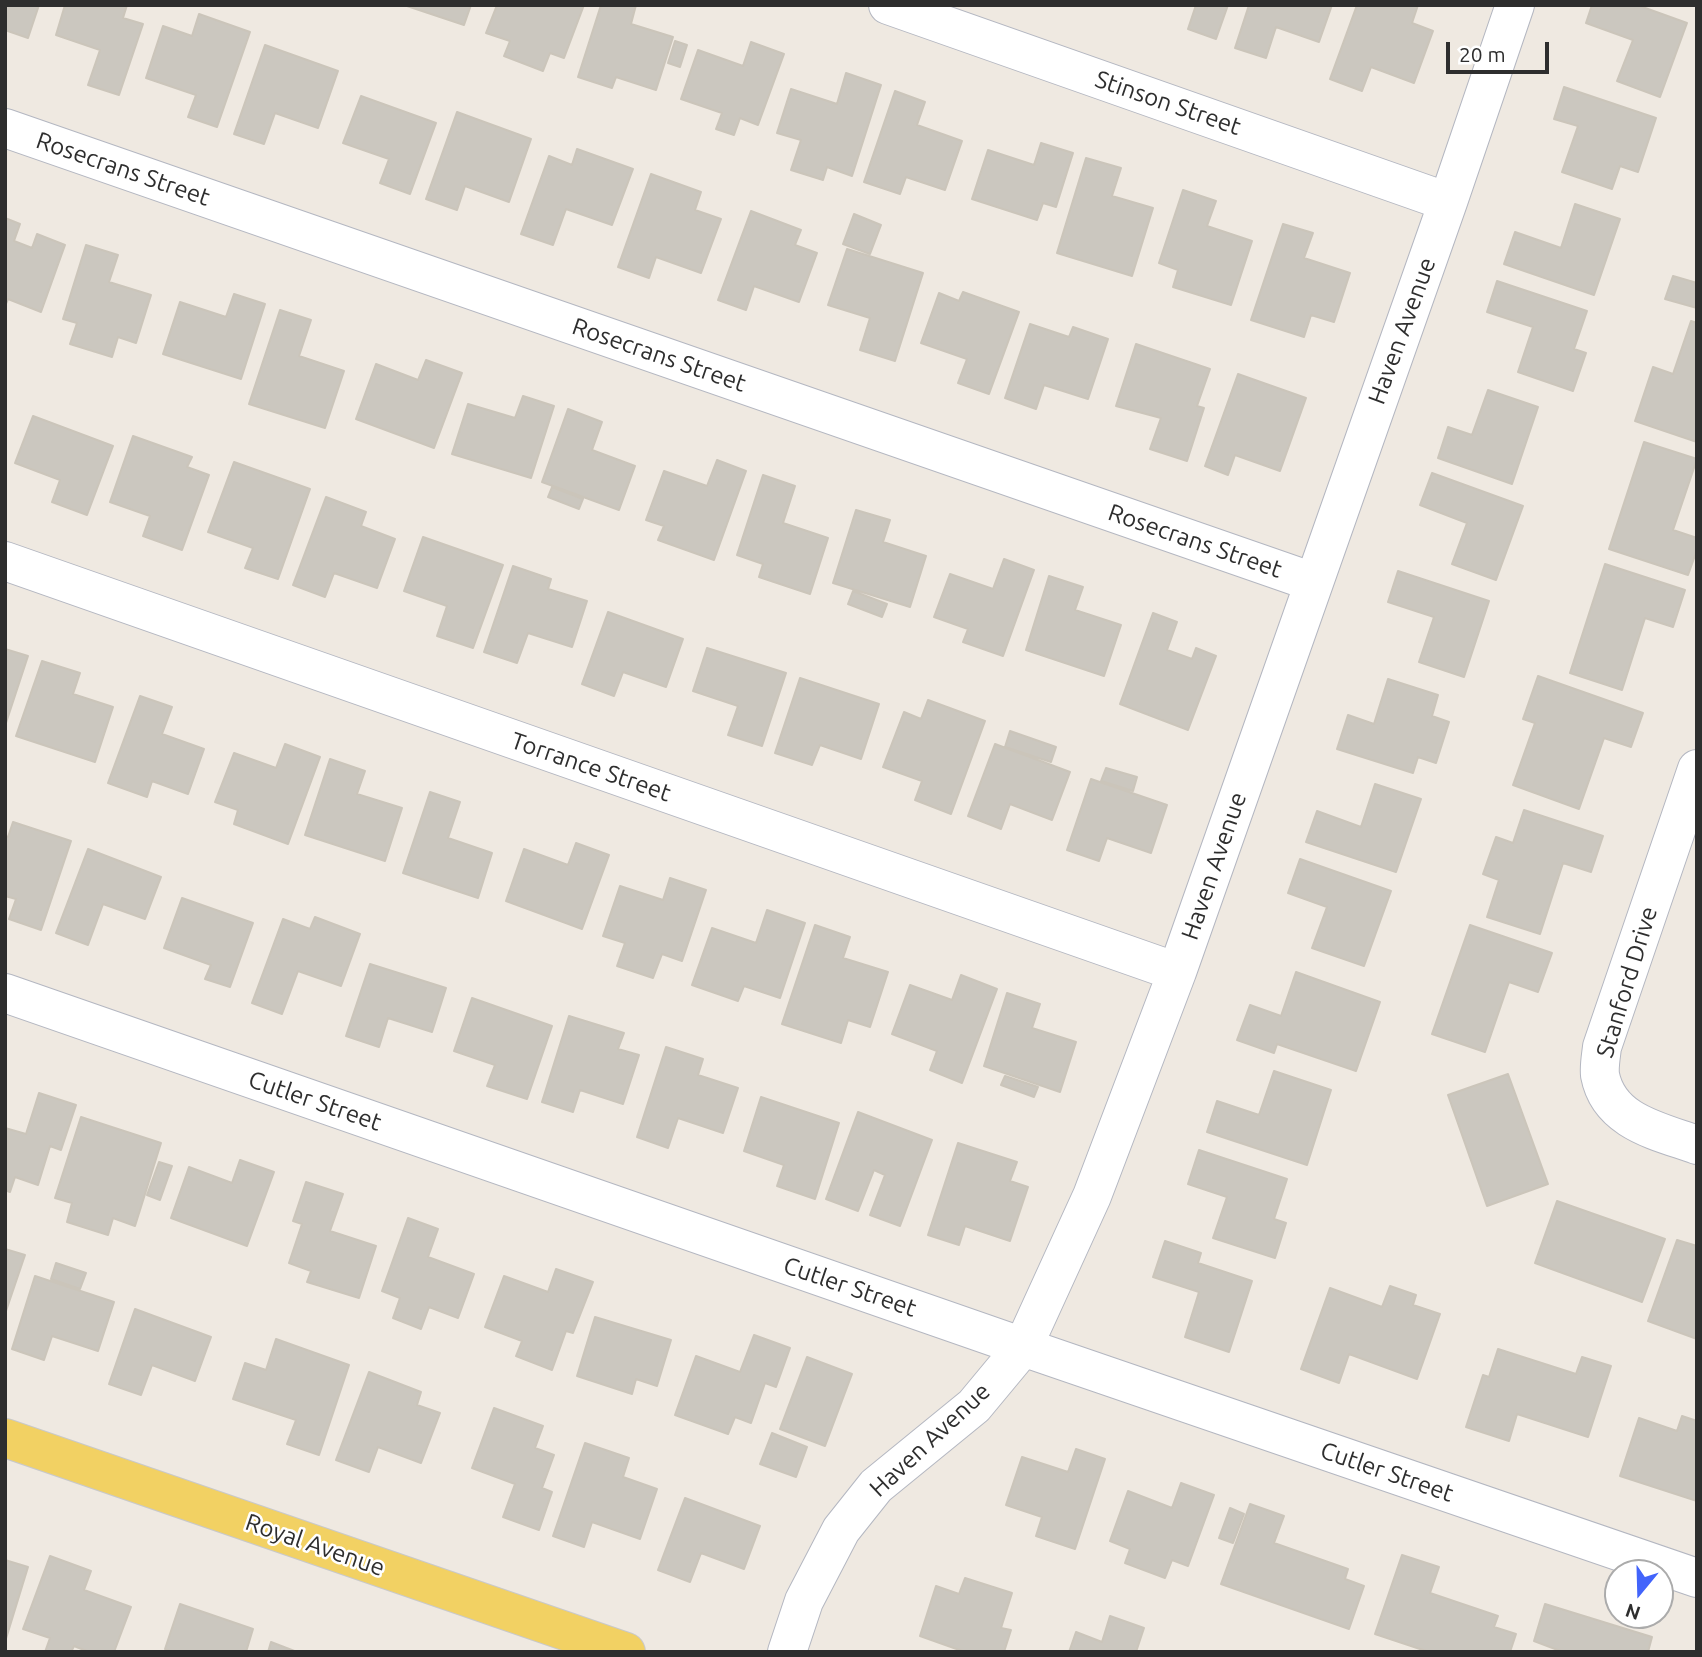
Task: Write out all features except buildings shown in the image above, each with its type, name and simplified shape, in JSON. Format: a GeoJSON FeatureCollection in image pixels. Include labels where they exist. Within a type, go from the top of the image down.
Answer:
{"type":"FeatureCollection","features":[{"type":"Feature","properties":{"kind":"main road","name":"Royal Avenue"},"geometry":{"type":"LineString","coordinates":[[5,1438],[626,1652]]}},
{"type":"Feature","properties":{"kind":"street","name":"Stinson Street"},"geometry":{"type":"LineString","coordinates":[[888,5],[1448,202]]}},
{"type":"Feature","properties":{"kind":"street","name":"Haven Avenue"},"geometry":{"type":"LineString","coordinates":[[787,1652],[804,1601],[841,1530],[876,1486],[974,1406],[1023,1347],[1092,1196],[1177,972],[1515,5]]}},
{"type":"Feature","properties":{"kind":"street","name":"Rosecrans Street"},"geometry":{"type":"LineString","coordinates":[[5,128],[1313,582]]}},
{"type":"Feature","properties":{"kind":"street","name":"Torrance Street"},"geometry":{"type":"LineString","coordinates":[[5,561],[1177,972]]}},
{"type":"Feature","properties":{"kind":"street","name":"Stanford Drive"},"geometry":{"type":"LineString","coordinates":[[1697,769],[1602,1047],[1600,1073],[1608,1098],[1626,1117],[1697,1145]]}},
{"type":"Feature","properties":{"kind":"street","name":"Cutler Street"},"geometry":{"type":"LineString","coordinates":[[5,993],[1697,1578]]}}]}
